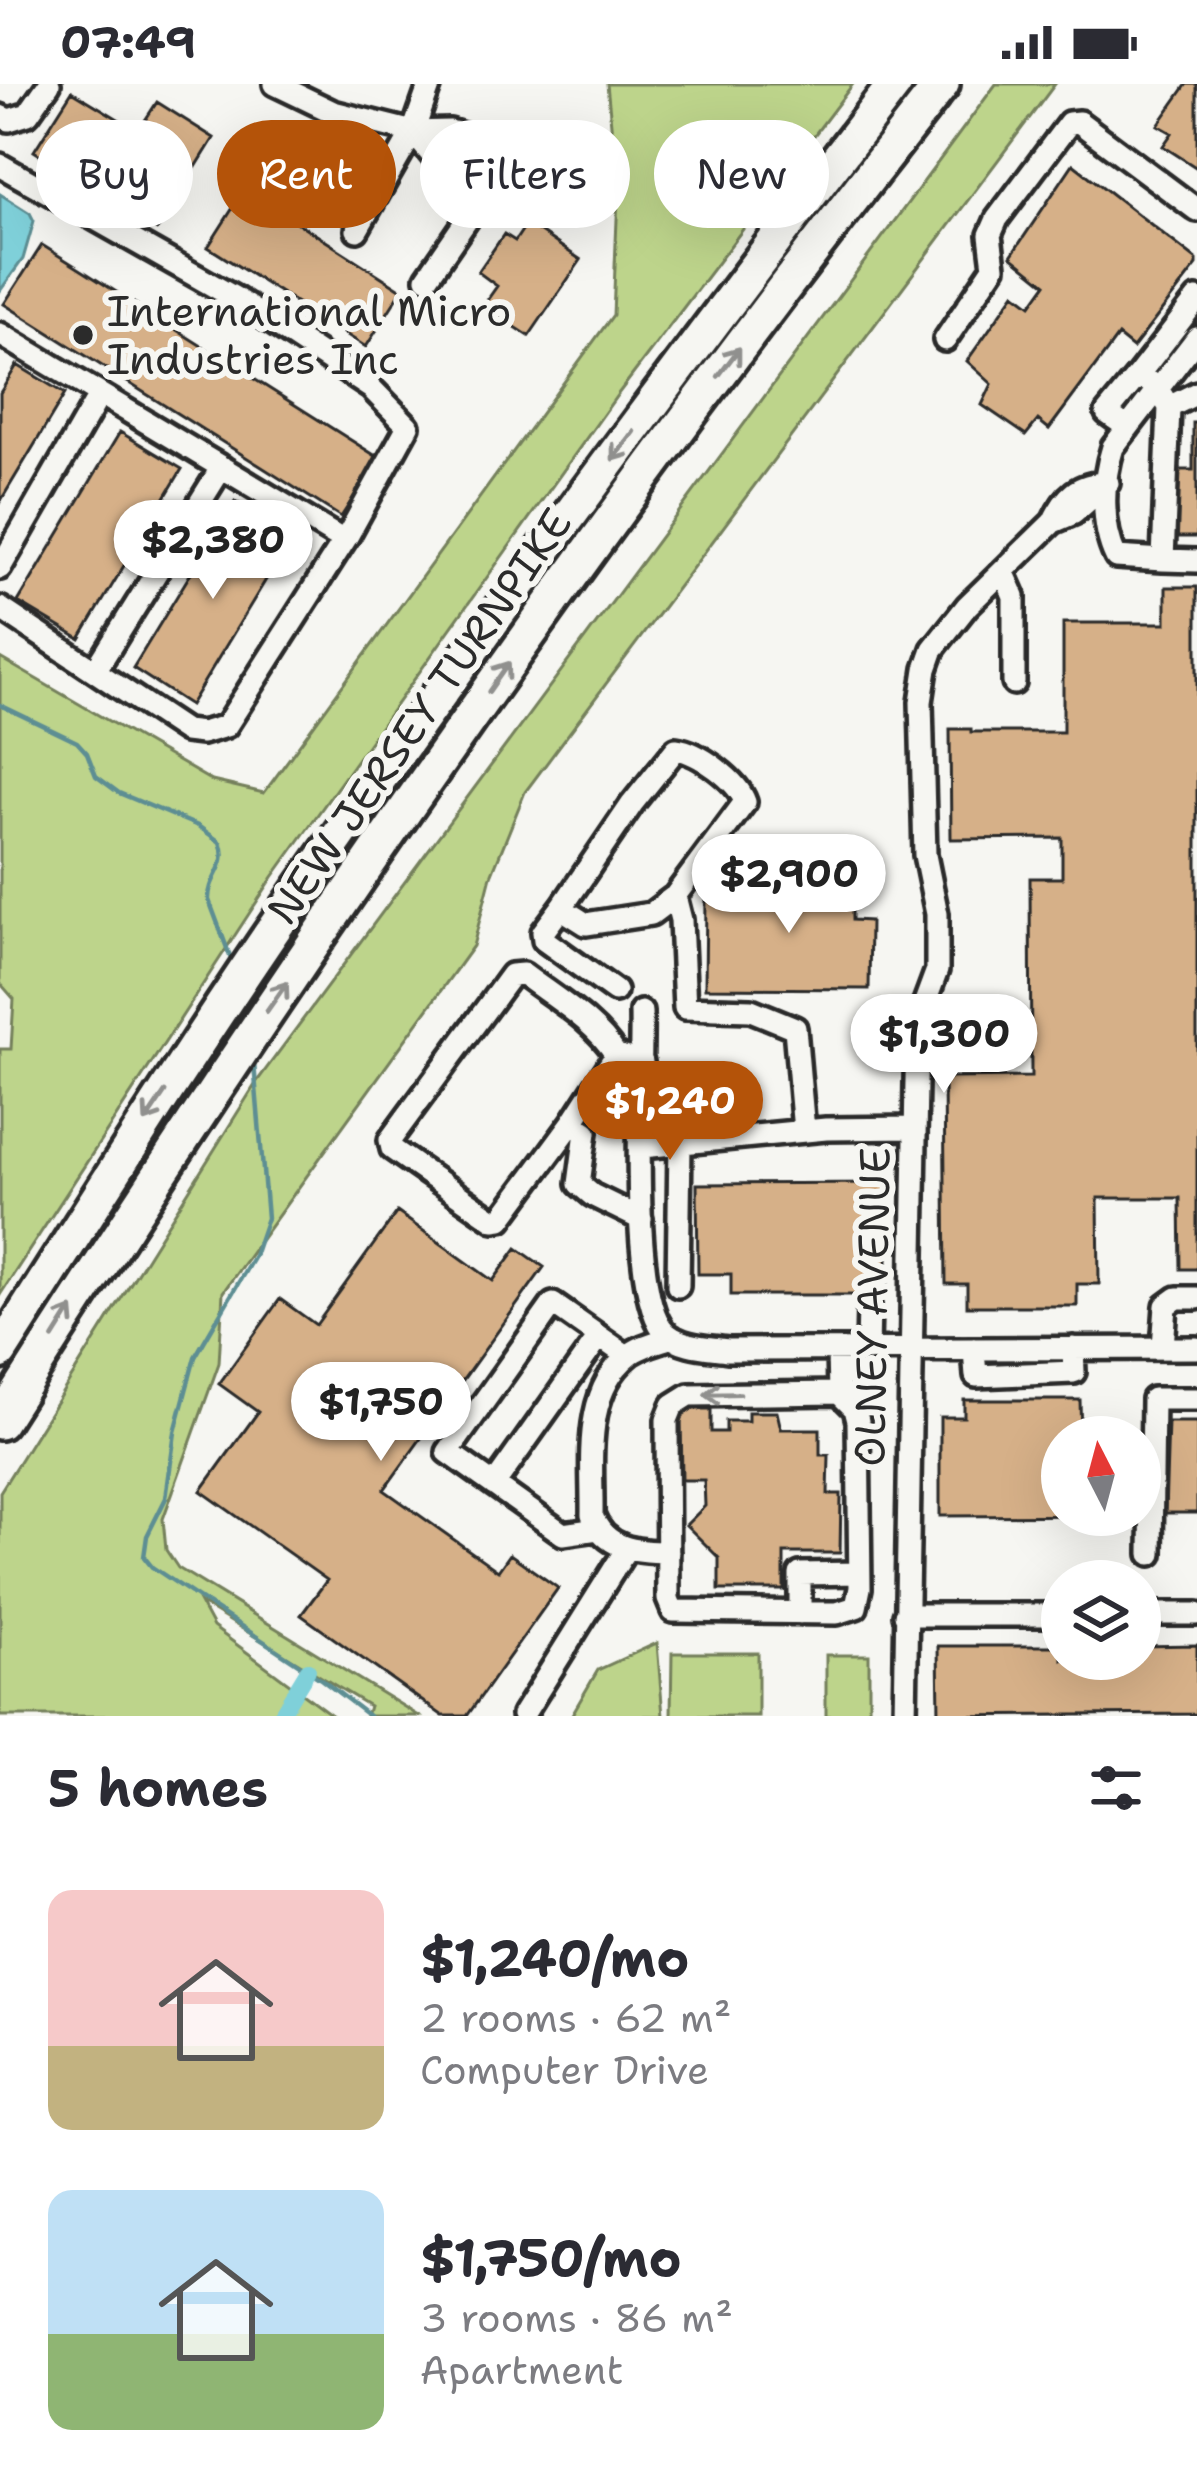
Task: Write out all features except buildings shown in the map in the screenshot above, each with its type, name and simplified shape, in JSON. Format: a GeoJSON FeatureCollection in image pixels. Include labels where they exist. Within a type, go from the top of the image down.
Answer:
{"type":"FeatureCollection","features":[{"type":"Feature","properties":{"kind":"highway","name":"NEW JERSEY TURNPIKE"},"geometry":{"type":"LineString","coordinates":[[0,1352],[300,890],[497,614],[895,84]]}},
{"type":"Feature","properties":{"kind":"highway","name":"NEW JERSEY TURNPIKE"},"geometry":{"type":"LineString","coordinates":[[0,1422],[241,1048],[519,648],[942,84]]}},
{"type":"Feature","properties":{"kind":"street"},"geometry":{"type":"LineString","coordinates":[[0,116],[9,120],[28,114],[49,84]]}},
{"type":"Feature","properties":{"kind":"street"},"geometry":{"type":"LineString","coordinates":[[274,84],[333,112],[420,131]]}},
{"type":"Feature","properties":{"kind":"street"},"geometry":{"type":"LineString","coordinates":[[357,230],[412,131],[430,84]]}},
{"type":"Feature","properties":{"kind":"street"},"geometry":{"type":"LineString","coordinates":[[945,340],[994,267],[990,235],[997,219],[1069,123],[1079,122],[1197,210]]}},
{"type":"Feature","properties":{"kind":"street"},"geometry":{"type":"LineString","coordinates":[[412,131],[420,141]]}},
{"type":"Feature","properties":{"kind":"street"},"geometry":{"type":"LineString","coordinates":[[0,165],[235,298],[371,388],[409,425],[344,541],[226,726],[202,733],[185,731],[0,608]]}},
{"type":"Feature","properties":{"kind":"street"},"geometry":{"type":"LineString","coordinates":[[427,278],[461,228]]}},
{"type":"Feature","properties":{"kind":"street"},"geometry":{"type":"LineString","coordinates":[[1128,428],[1108,412],[1197,298]]}},
{"type":"Feature","properties":{"kind":"street"},"geometry":{"type":"LineString","coordinates":[[0,334],[344,541]]}},
{"type":"Feature","properties":{"kind":"street"},"geometry":{"type":"LineString","coordinates":[[1197,338],[1163,398],[1128,428],[1110,455],[1104,532],[1116,557],[1197,561]]}},
{"type":"Feature","properties":{"kind":"street"},"geometry":{"type":"LineString","coordinates":[[1139,374],[1163,398],[1163,560]]}},
{"type":"Feature","properties":{"kind":"street"},"geometry":{"type":"LineString","coordinates":[[1163,398],[1197,393]]}},
{"type":"Feature","properties":{"kind":"street"},"geometry":{"type":"LineString","coordinates":[[0,568],[100,394]]}},
{"type":"Feature","properties":{"kind":"street"},"geometry":{"type":"LineString","coordinates":[[95,671],[222,467]]}},
{"type":"Feature","properties":{"kind":"street","name":"OLNEY AVENUE"},"geometry":{"type":"LineString","coordinates":[[905,1716],[916,1045],[917,1024],[937,970],[937,914],[925,855],[921,702],[926,669],[933,649],[967,606],[1053,522],[1074,513],[1108,483]]}},
{"type":"Feature","properties":{"kind":"street"},"geometry":{"type":"LineString","coordinates":[[1003,571],[1014,596],[1014,682]]}},
{"type":"Feature","properties":{"kind":"street"},"geometry":{"type":"LineString","coordinates":[[564,904],[567,912],[586,924],[651,914],[675,896],[745,802],[741,790],[689,750],[676,749],[543,932],[544,940],[615,991]]}},
{"type":"Feature","properties":{"kind":"street"},"geometry":{"type":"LineString","coordinates":[[675,896],[681,920],[685,1008],[751,1010],[795,1028],[804,1131]]}},
{"type":"Feature","properties":{"kind":"street"},"geometry":{"type":"LineString","coordinates":[[616,1055],[501,1219],[494,1220],[392,1149],[390,1140],[512,975],[523,974],[604,1036],[616,1055],[642,1062]]}},
{"type":"Feature","properties":{"kind":"street"},"geometry":{"type":"LineString","coordinates":[[641,1012],[643,1278],[652,1310],[671,1336],[728,1350],[1197,1348]]}},
{"type":"Feature","properties":{"kind":"street"},"geometry":{"type":"LineString","coordinates":[[916,1045],[997,1043]]}},
{"type":"Feature","properties":{"kind":"street"},"geometry":{"type":"LineString","coordinates":[[572,1123],[586,1132],[579,1184],[641,1219]]}},
{"type":"Feature","properties":{"kind":"street"},"geometry":{"type":"LineString","coordinates":[[642,1147],[804,1131],[915,1128]]}},
{"type":"Feature","properties":{"kind":"street"},"geometry":{"type":"LineString","coordinates":[[678,1286],[680,1143]]}},
{"type":"Feature","properties":{"kind":"street"},"geometry":{"type":"LineString","coordinates":[[1163,1347],[1166,1306],[1177,1298],[1197,1298]]}},
{"type":"Feature","properties":{"kind":"street"},"geometry":{"type":"LineString","coordinates":[[598,1529],[563,1534],[448,1452],[553,1304],[627,1356]]}},
{"type":"Feature","properties":{"kind":"street"},"geometry":{"type":"LineString","coordinates":[[868,1350],[869,1305]]}},
{"type":"Feature","properties":{"kind":"street"},"geometry":{"type":"LineString","coordinates":[[494,1485],[599,1336]]}},
{"type":"Feature","properties":{"kind":"street"},"geometry":{"type":"LineString","coordinates":[[668,1552],[626,1550],[598,1529],[592,1515],[594,1416],[610,1379],[627,1356],[671,1336]]}},
{"type":"Feature","properties":{"kind":"street"},"geometry":{"type":"LineString","coordinates":[[838,1350],[839,1393]]}},
{"type":"Feature","properties":{"kind":"street"},"geometry":{"type":"LineString","coordinates":[[839,1393],[850,1402],[858,1421],[856,1607],[849,1612],[673,1611],[668,1599],[667,1420],[673,1405],[688,1395],[839,1393]]}},
{"type":"Feature","properties":{"kind":"street"},"geometry":{"type":"LineString","coordinates":[[1151,1554],[1153,1399],[1197,1400]]}},
{"type":"Feature","properties":{"kind":"street"},"geometry":{"type":"LineString","coordinates":[[524,1714],[626,1550]]}},
{"type":"Feature","properties":{"kind":"street"},"geometry":{"type":"LineString","coordinates":[[800,1613],[800,1574],[859,1573]]}},
{"type":"Feature","properties":{"kind":"street"},"geometry":{"type":"LineString","coordinates":[[1161,1614],[1197,1614]]}},
{"type":"Feature","properties":{"kind":"street"},"geometry":{"type":"LineString","coordinates":[[905,1616],[1041,1615]]}},
{"type":"Feature","properties":{"kind":"green space"},"geometry":{"type":"Polygon","coordinates":[[[607,84],[853,84],[826,120],[654,120],[654,228],[744,228],[618,394],[273,877],[0,1295],[0,1049],[11,1049],[14,999],[0,983],[0,658],[212,781],[264,793],[613,315],[617,228],[630,228],[630,120],[611,120],[607,84]]]}},
{"type":"Feature","properties":{"kind":"green space"},"geometry":{"type":"Polygon","coordinates":[[[996,84],[1055,84],[525,792],[491,876],[473,946],[223,1292],[219,1363],[163,1519],[166,1550],[178,1568],[419,1716],[366,1716],[369,1706],[200,1603],[213,1627],[333,1716],[0,1716],[0,1492],[258,1080],[996,84]]]}},
{"type":"Feature","properties":{"kind":"green space"},"geometry":{"type":"Polygon","coordinates":[[[657,1643],[663,1716],[571,1716],[598,1670],[657,1643]]]}},
{"type":"Feature","properties":{"kind":"green space"},"geometry":{"type":"Polygon","coordinates":[[[672,1653],[758,1653],[758,1716],[671,1716],[672,1653]]]}},
{"type":"Feature","properties":{"kind":"green space"},"geometry":{"type":"Polygon","coordinates":[[[826,1655],[869,1655],[869,1716],[826,1716],[826,1655]]]}},
{"type":"Feature","properties":{"kind":"water"},"geometry":{"type":"Polygon","coordinates":[[[0,194],[30,213],[34,221],[23,259],[0,291],[0,194]]]}},
{"type":"Feature","properties":{"kind":"waterway"},"geometry":{"type":"LineString","coordinates":[[0,705],[77,742],[96,776],[119,793],[198,826],[220,842],[221,864],[209,900],[231,959]]}},
{"type":"Feature","properties":{"kind":"waterway"},"geometry":{"type":"LineString","coordinates":[[254,1063],[267,1218],[254,1256],[195,1357],[175,1432],[166,1498],[147,1536],[144,1557],[369,1716]]}},
{"type":"Feature","properties":{"kind":"waterway"},"geometry":{"type":"LineString","coordinates":[[280,1716],[308,1670]]}},
{"type":"Feature","properties":{"kind":"place","name":"International Micro Industries Inc"},"geometry":{"type":"Point","coordinates":[83,335]}}]}
